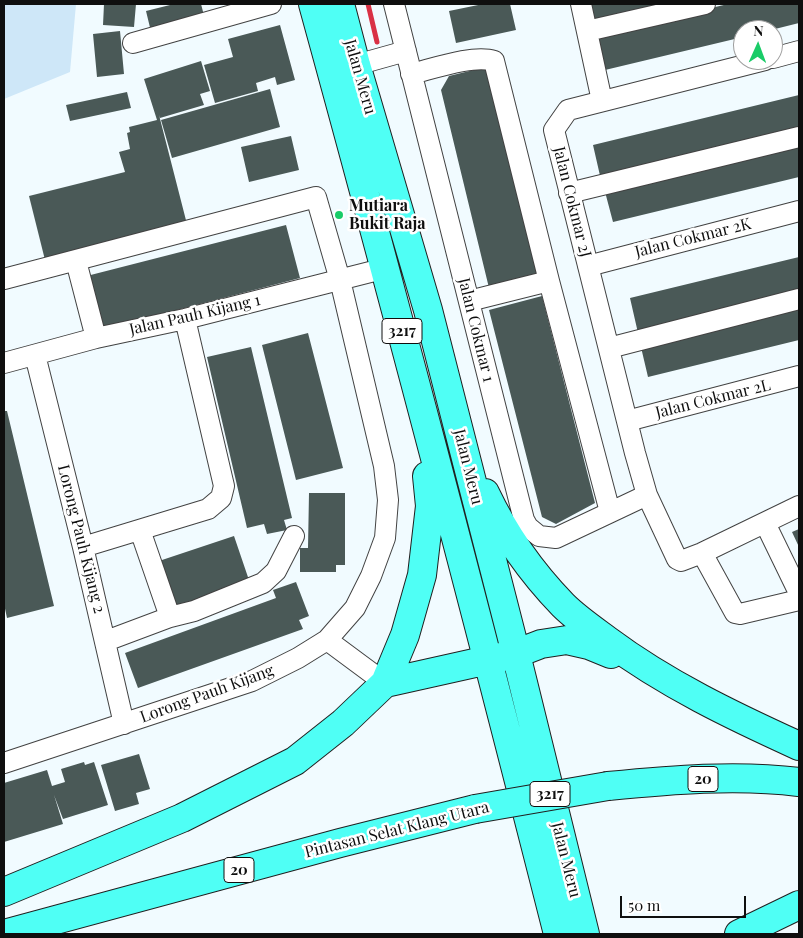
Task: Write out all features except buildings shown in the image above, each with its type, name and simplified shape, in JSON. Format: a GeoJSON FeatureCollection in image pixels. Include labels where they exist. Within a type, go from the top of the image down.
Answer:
{"type":"FeatureCollection","features":[{"type":"Feature","properties":{"kind":"highway","name":"Jalan Meru"},"geometry":{"type":"LineString","coordinates":[[314,4],[386,268],[558,934]]}},
{"type":"Feature","properties":{"kind":"highway","name":"Jalan Meru"},"geometry":{"type":"LineString","coordinates":[[340,4],[428,310],[585,934]]}},
{"type":"Feature","properties":{"kind":"highway"},"geometry":{"type":"LineString","coordinates":[[4,892],[182,818],[294,761],[343,723],[385,683],[405,635],[422,575],[430,506],[418,392]]}},
{"type":"Feature","properties":{"kind":"highway"},"geometry":{"type":"LineString","coordinates":[[463,447],[486,496],[513,542],[538,576],[563,605],[626,654],[677,686]]}},
{"type":"Feature","properties":{"kind":"highway"},"geometry":{"type":"LineString","coordinates":[[385,683],[515,654],[541,644],[567,640],[596,648],[799,746]]}},
{"type":"Feature","properties":{"kind":"highway","name":"Pintasan Selat Klang Utara"},"geometry":{"type":"LineString","coordinates":[[4,934],[331,845],[476,809],[608,786],[711,778],[773,779],[799,782]]}},
{"type":"Feature","properties":{"kind":"highway"},"geometry":{"type":"LineString","coordinates":[[739,934],[799,906]]}},
{"type":"Feature","properties":{"kind":"highway"},"geometry":{"type":"LineString","coordinates":[[767,934],[799,906]]}},
{"type":"Feature","properties":{"kind":"street"},"geometry":{"type":"LineString","coordinates":[[133,43],[271,4]]}},
{"type":"Feature","properties":{"kind":"street","name":"Jalan Cokmar 1"},"geometry":{"type":"LineString","coordinates":[[394,4],[522,513],[528,527],[539,536],[556,538],[647,495]]}},
{"type":"Feature","properties":{"kind":"street"},"geometry":{"type":"LineString","coordinates":[[581,4],[602,101]]}},
{"type":"Feature","properties":{"kind":"street"},"geometry":{"type":"LineString","coordinates":[[587,32],[705,4]]}},
{"type":"Feature","properties":{"kind":"street"},"geometry":{"type":"LineString","coordinates":[[356,65],[406,51]]}},
{"type":"Feature","properties":{"kind":"street"},"geometry":{"type":"LineString","coordinates":[[783,55],[799,51]]}},
{"type":"Feature","properties":{"kind":"street"},"geometry":{"type":"LineString","coordinates":[[411,74],[467,60],[486,58],[494,61],[549,281],[610,512]]}},
{"type":"Feature","properties":{"kind":"street","name":"Jalan Cokmar 2J"},"geometry":{"type":"LineString","coordinates":[[702,553],[681,561],[677,559],[647,495],[554,130],[568,110],[733,68]]}},
{"type":"Feature","properties":{"kind":"street"},"geometry":{"type":"LineString","coordinates":[[569,193],[799,138]]}},
{"type":"Feature","properties":{"kind":"street","name":"Lorong Pauh Kijang"},"geometry":{"type":"LineString","coordinates":[[4,763],[252,681],[298,658],[327,640],[355,608],[371,576],[385,538],[388,500],[384,466],[340,280],[316,197],[76,261]]}},
{"type":"Feature","properties":{"kind":"street","name":"Jalan Cokmar 2K"},"geometry":{"type":"LineString","coordinates":[[588,266],[799,211]]}},
{"type":"Feature","properties":{"kind":"street"},"geometry":{"type":"LineString","coordinates":[[4,279],[76,261],[96,338]]}},
{"type":"Feature","properties":{"kind":"street","name":"Jalan Pauh Kijang 1"},"geometry":{"type":"LineString","coordinates":[[4,363],[96,338],[185,319],[386,268]]}},
{"type":"Feature","properties":{"kind":"street"},"geometry":{"type":"LineString","coordinates":[[469,301],[549,281]]}},
{"type":"Feature","properties":{"kind":"street"},"geometry":{"type":"LineString","coordinates":[[608,348],[799,299]]}},
{"type":"Feature","properties":{"kind":"street"},"geometry":{"type":"LineString","coordinates":[[84,547],[208,509],[221,498],[224,486],[185,319]]}},
{"type":"Feature","properties":{"kind":"street","name":"Lorong Pauh Kijang 2"},"geometry":{"type":"LineString","coordinates":[[35,355],[84,547],[124,724]]}},
{"type":"Feature","properties":{"kind":"street","name":"Jalan Cokmar 2L"},"geometry":{"type":"LineString","coordinates":[[627,421],[799,376]]}},
{"type":"Feature","properties":{"kind":"street"},"geometry":{"type":"LineString","coordinates":[[799,506],[702,553],[735,613],[740,614],[799,600]]}},
{"type":"Feature","properties":{"kind":"street"},"geometry":{"type":"LineString","coordinates":[[765,523],[799,593]]}},
{"type":"Feature","properties":{"kind":"street"},"geometry":{"type":"LineString","coordinates":[[140,530],[170,618]]}},
{"type":"Feature","properties":{"kind":"street"},"geometry":{"type":"LineString","coordinates":[[106,641],[194,611],[263,583],[276,572],[294,536]]}},
{"type":"Feature","properties":{"kind":"street"},"geometry":{"type":"LineString","coordinates":[[327,640],[385,683]]}},
{"type":"Feature","properties":{"kind":"shaded area"},"geometry":{"type":"Polygon","coordinates":[[[4,4],[76,4],[70,72],[4,99],[4,4]]]}},
{"type":"Feature","properties":{"kind":"waterway"},"geometry":{"type":"LineString","coordinates":[[368,4],[377,42]]}},
{"type":"Feature","properties":{"kind":"place","name":"Mutiara Bukit Raja"},"geometry":{"type":"Point","coordinates":[339,215]}}]}
